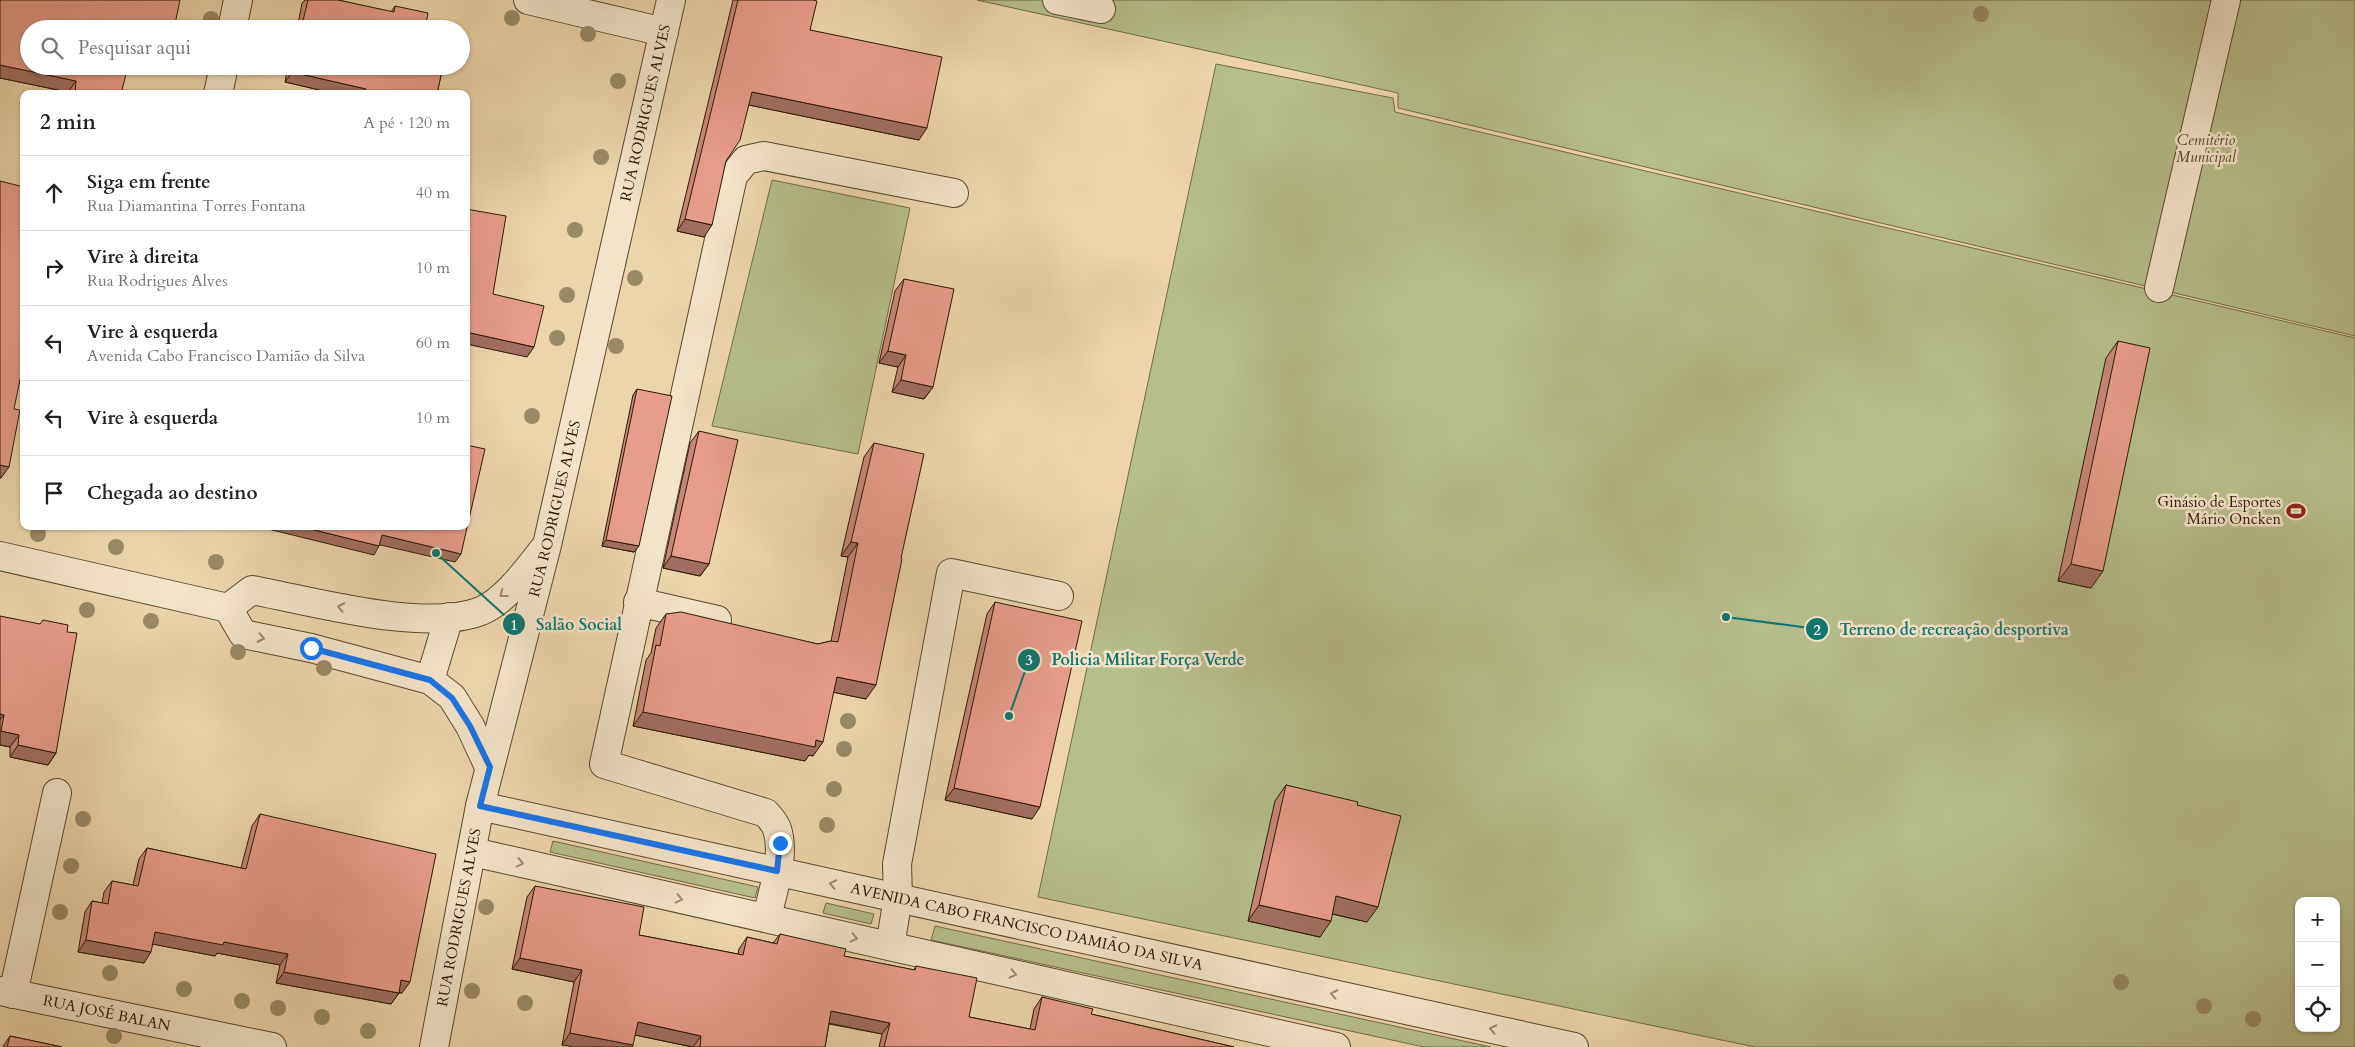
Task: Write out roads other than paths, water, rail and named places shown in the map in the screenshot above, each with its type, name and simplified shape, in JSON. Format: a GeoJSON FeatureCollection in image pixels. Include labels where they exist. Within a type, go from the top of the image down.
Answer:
{"type":"FeatureCollection","features":[{"type":"Feature","properties":{"kind":"street"},"geometry":{"type":"LineString","coordinates":[[234,20],[238,0]]}},
{"type":"Feature","properties":{"kind":"street"},"geometry":{"type":"LineString","coordinates":[[528,0],[664,32]]}},
{"type":"Feature","properties":{"kind":"street","name":"RUA RODRIGUES ALVES"},"geometry":{"type":"LineString","coordinates":[[434,1047],[473,852],[480,806],[547,545],[671,0]]}},
{"type":"Feature","properties":{"kind":"street"},"geometry":{"type":"LineString","coordinates":[[1057,0],[1101,9]]}},
{"type":"Feature","properties":{"kind":"street"},"geometry":{"type":"LineString","coordinates":[[2159,288],[2226,0]]}},
{"type":"Feature","properties":{"kind":"street"},"geometry":{"type":"LineString","coordinates":[[219,90],[222,75]]}},
{"type":"Feature","properties":{"kind":"street"},"geometry":{"type":"LineString","coordinates":[[767,918],[777,871],[780,843],[776,827],[766,813],[604,764],[638,602],[733,176],[746,160],[764,156],[954,193]]}},
{"type":"Feature","properties":{"kind":"street"},"geometry":{"type":"LineString","coordinates":[[228,608],[252,590],[389,617],[449,617],[482,610],[508,592],[547,545]]}},
{"type":"Feature","properties":{"kind":"street"},"geometry":{"type":"LineString","coordinates":[[0,556],[228,608],[243,634],[311,648],[430,680],[452,698],[470,726],[490,767]]}},
{"type":"Feature","properties":{"kind":"street"},"geometry":{"type":"LineString","coordinates":[[890,946],[898,898],[897,864],[951,574],[1058,596]]}},
{"type":"Feature","properties":{"kind":"street"},"geometry":{"type":"LineString","coordinates":[[638,602],[744,627]]}},
{"type":"Feature","properties":{"kind":"street"},"geometry":{"type":"LineString","coordinates":[[430,680],[449,617]]}},
{"type":"Feature","properties":{"kind":"street"},"geometry":{"type":"LineString","coordinates":[[6,992],[57,793]]}},
{"type":"Feature","properties":{"kind":"street","name":"AVENIDA CABO FRANCISCO DAMIÃO DA SILVA"},"geometry":{"type":"LineString","coordinates":[[480,806],[898,898],[1530,1042],[1574,1047]]}},
{"type":"Feature","properties":{"kind":"street"},"geometry":{"type":"LineString","coordinates":[[473,852],[1336,1047]]}},
{"type":"Feature","properties":{"kind":"street","name":"RUA JOSÉ BALAN"},"geometry":{"type":"LineString","coordinates":[[6,992],[272,1047]]}},
{"type":"Feature","properties":{"kind":"place","name":"Ginásio de Esportes Mário Oncken"},"geometry":{"type":"Point","coordinates":[2296,511]}},
{"type":"Feature","properties":{"kind":"place","name":"Salão Social"},"geometry":{"type":"Point","coordinates":[436,553]}},
{"type":"Feature","properties":{"kind":"place","name":"Terreno de recreação desportiva"},"geometry":{"type":"Point","coordinates":[1726,617]}},
{"type":"Feature","properties":{"kind":"place","name":"Policia Militar Força Verde"},"geometry":{"type":"Point","coordinates":[1009,716]}},
{"type":"Feature","properties":{"kind":"park label","name":"Cemitério Municipal"},"geometry":{"type":"Point","coordinates":[2206,148]}}]}
